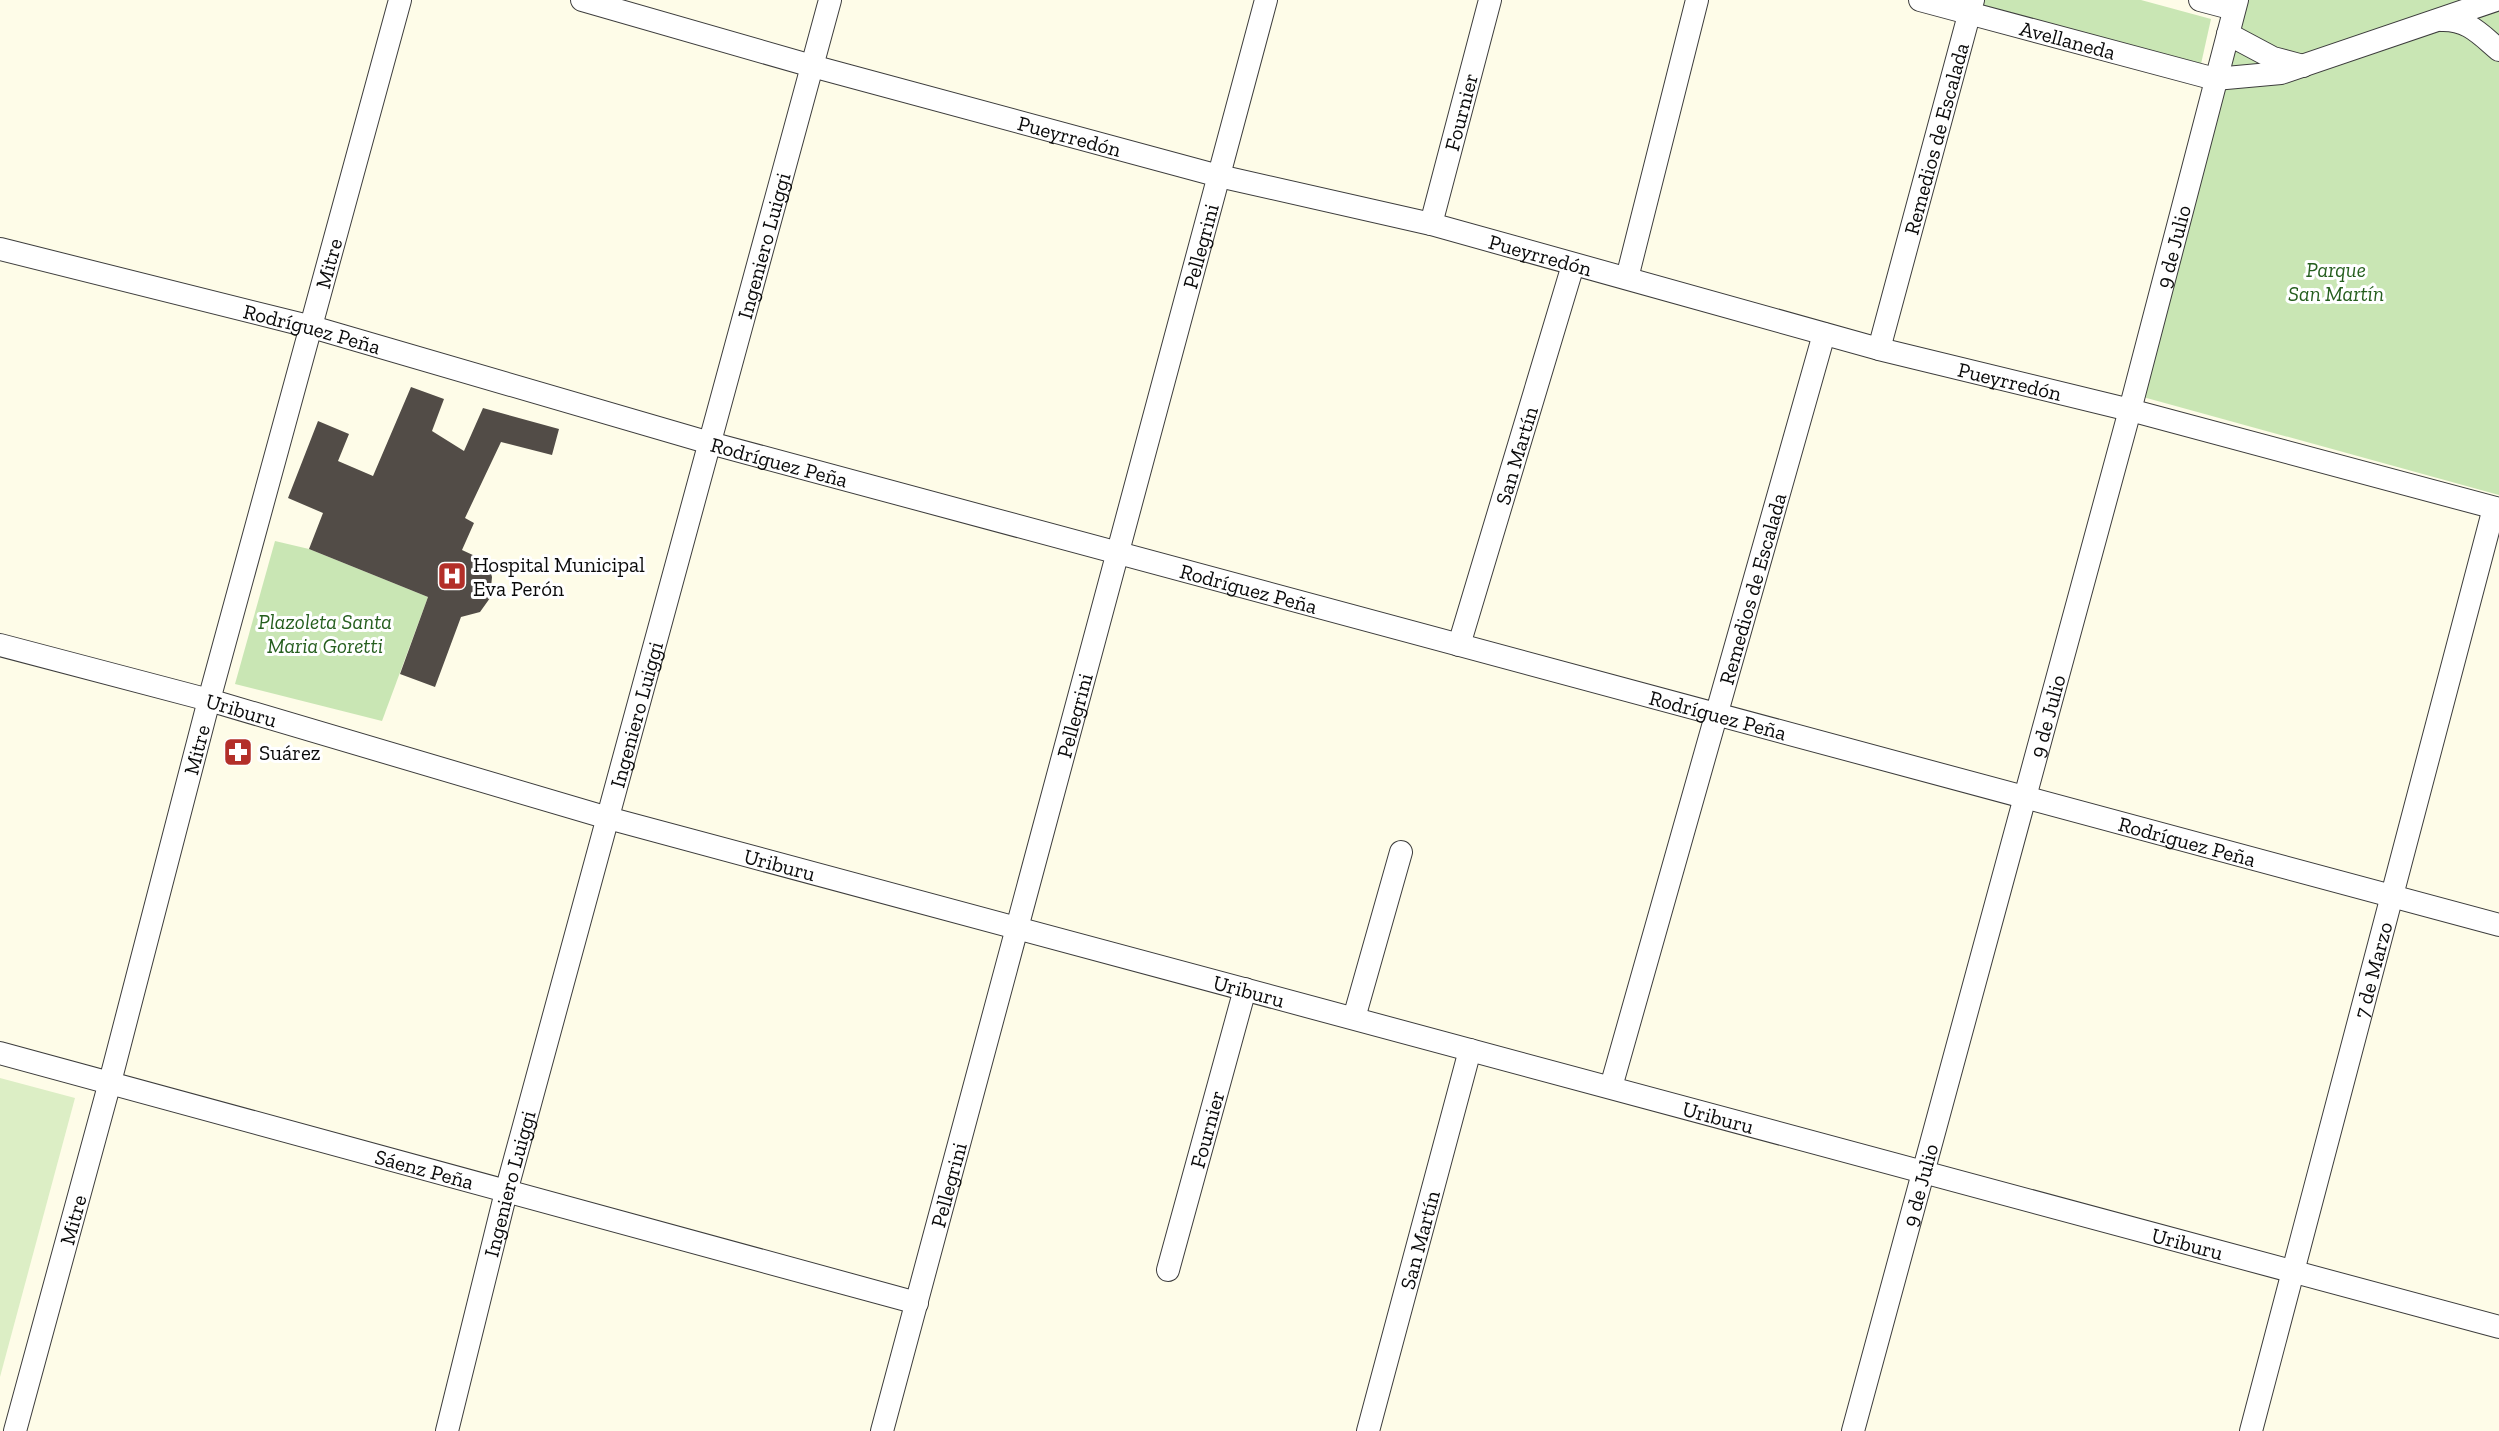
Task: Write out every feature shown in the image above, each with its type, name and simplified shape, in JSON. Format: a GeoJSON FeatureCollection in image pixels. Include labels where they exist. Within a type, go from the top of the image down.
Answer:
{"type":"FeatureCollection","features":[{"type":"Feature","properties":{"kind":"street","name":"Mitre"},"geometry":{"type":"LineString","coordinates":[[15,1431],[110,1082],[209,700],[400,0]]}},
{"type":"Feature","properties":{"kind":"street","name":"Pueyrredón"},"geometry":{"type":"LineString","coordinates":[[582,0],[812,66],[1219,176],[1431,224],[1879,349],[2130,410],[2497,508]]}},
{"type":"Feature","properties":{"kind":"street","name":"Ingeniero Luiggi"},"geometry":{"type":"LineString","coordinates":[[447,1431],[506,1192],[830,0]]}},
{"type":"Feature","properties":{"kind":"street","name":"Pellegrini"},"geometry":{"type":"LineString","coordinates":[[882,1431],[1266,0]]}},
{"type":"Feature","properties":{"kind":"street","name":"Fournier"},"geometry":{"type":"LineString","coordinates":[[1431,224],[1490,0]]}},
{"type":"Feature","properties":{"kind":"street"},"geometry":{"type":"LineString","coordinates":[[1627,278],[1697,0]]}},
{"type":"Feature","properties":{"kind":"street","name":"Avellaneda"},"geometry":{"type":"LineString","coordinates":[[1920,0],[1971,6],[2215,79],[2257,77],[2304,67],[2496,0]]}},
{"type":"Feature","properties":{"kind":"street"},"geometry":{"type":"LineString","coordinates":[[2200,0],[2235,5]]}},
{"type":"Feature","properties":{"kind":"street","name":"9 de Julio"},"geometry":{"type":"LineString","coordinates":[[1853,1431],[2130,410],[2235,5]]}},
{"type":"Feature","properties":{"kind":"street","name":"Remedios de Escalada"},"geometry":{"type":"LineString","coordinates":[[1879,349],[1971,6]]}},
{"type":"Feature","properties":{"kind":"street"},"geometry":{"type":"LineString","coordinates":[[2434,20],[2456,19],[2466,23],[2499,50]]}},
{"type":"Feature","properties":{"kind":"street"},"geometry":{"type":"LineString","coordinates":[[2228,34],[2273,58],[2304,67]]}},
{"type":"Feature","properties":{"kind":"street","name":"Rodríguez Peña"},"geometry":{"type":"LineString","coordinates":[[0,249],[312,327],[710,443],[2499,925]]}},
{"type":"Feature","properties":{"kind":"street","name":"San Martín"},"geometry":{"type":"LineString","coordinates":[[1459,645],[1573,265]]}},
{"type":"Feature","properties":{"kind":"street","name":"Remedios de Escalada"},"geometry":{"type":"LineString","coordinates":[[1611,1088],[1824,334]]}},
{"type":"Feature","properties":{"kind":"street","name":"7 de Marzo"},"geometry":{"type":"LineString","coordinates":[[2252,1431],[2391,896],[2497,508]]}},
{"type":"Feature","properties":{"kind":"street","name":"Uriburu"},"geometry":{"type":"LineString","coordinates":[[0,645],[209,700],[608,818],[2499,1327]]}},
{"type":"Feature","properties":{"kind":"street"},"geometry":{"type":"LineString","coordinates":[[1354,1018],[1401,852]]}},
{"type":"Feature","properties":{"kind":"street","name":"Fournier"},"geometry":{"type":"LineString","coordinates":[[1168,1270],[1245,989]]}},
{"type":"Feature","properties":{"kind":"street","name":"San Martín"},"geometry":{"type":"LineString","coordinates":[[1368,1431],[1470,1050]]}},
{"type":"Feature","properties":{"kind":"street","name":"Sáenz Peña"},"geometry":{"type":"LineString","coordinates":[[0,1053],[916,1303]]}},
{"type":"Feature","properties":{"kind":"green space"},"geometry":{"type":"Polygon","coordinates":[[[1963,0],[2141,0],[2211,19],[2201,64],[1963,0]]]}},
{"type":"Feature","properties":{"kind":"green space","name":"Parque San Martín"},"geometry":{"type":"Polygon","coordinates":[[[2241,0],[2499,0],[2499,495],[2143,397],[2241,0]]]}},
{"type":"Feature","properties":{"kind":"green space","name":"Plazoleta Santa Maria Goretti"},"geometry":{"type":"Polygon","coordinates":[[[275,541],[309,549],[428,597],[382,721],[235,684],[275,541]]]}},
{"type":"Feature","properties":{"kind":"green space"},"geometry":{"type":"Polygon","coordinates":[[[0,1078],[75,1098],[0,1377],[0,1078]]]}},
{"type":"Feature","properties":{"kind":"building"},"geometry":{"type":"Polygon","coordinates":[[[411,387],[444,399],[432,431],[464,451],[483,408],[559,429],[552,455],[501,442],[465,518],[474,523],[462,550],[488,562],[492,577],[490,598],[480,612],[461,617],[435,687],[400,674],[428,597],[309,549],[323,513],[288,498],[318,421],[349,434],[338,461],[373,476],[411,387]]]}},
{"type":"Feature","properties":{"kind":"place","name":"Hospital Municipal Eva Perón"},"geometry":{"type":"Point","coordinates":[452,576]}},
{"type":"Feature","properties":{"kind":"place","name":"Suárez"},"geometry":{"type":"Point","coordinates":[238,752]}}]}
